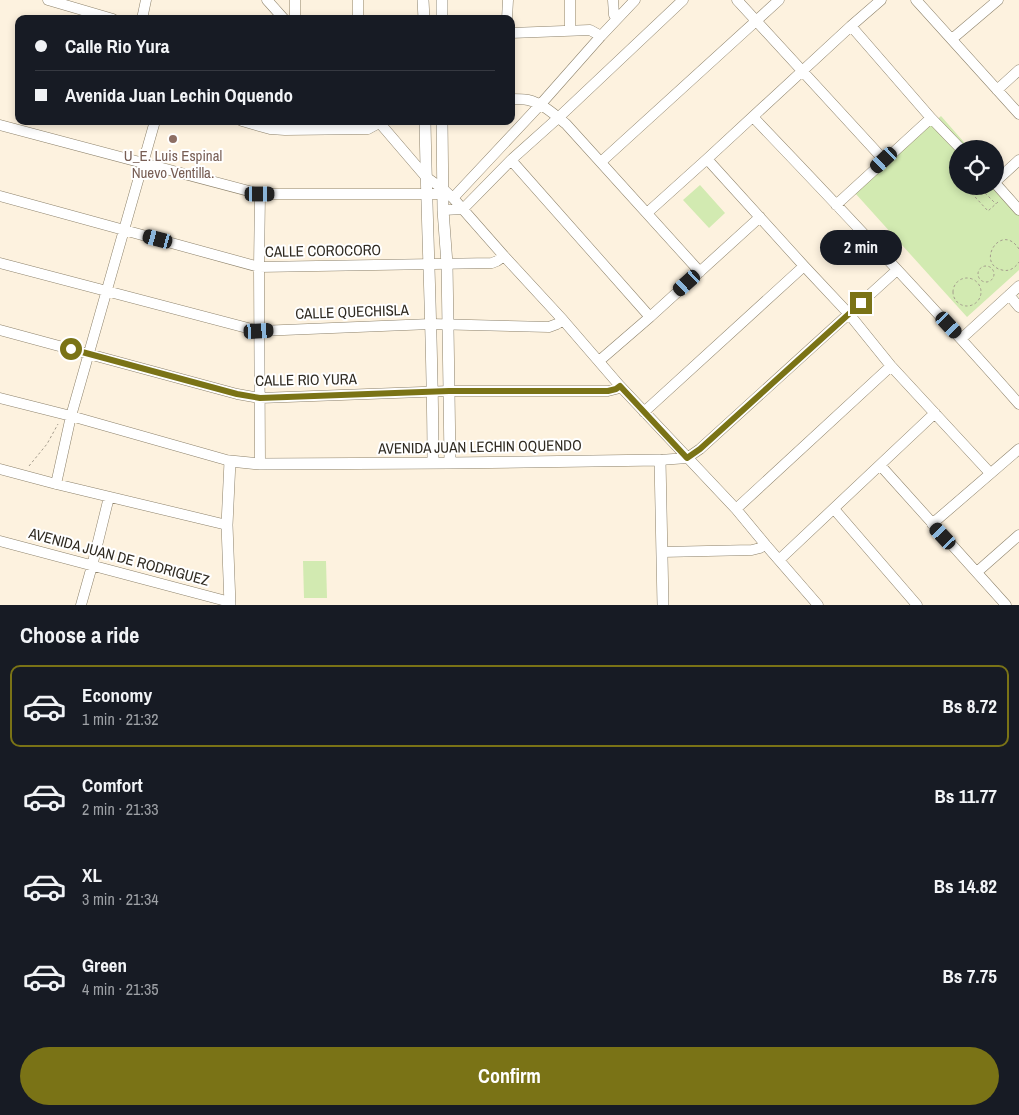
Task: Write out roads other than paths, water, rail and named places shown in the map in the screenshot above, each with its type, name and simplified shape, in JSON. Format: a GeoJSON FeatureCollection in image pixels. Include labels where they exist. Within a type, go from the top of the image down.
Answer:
{"type":"FeatureCollection","features":[{"type":"Feature","properties":{"kind":"street"},"geometry":{"type":"LineString","coordinates":[[48,0],[99,15]]}},
{"type":"Feature","properties":{"kind":"street"},"geometry":{"type":"LineString","coordinates":[[143,15],[146,0]]}},
{"type":"Feature","properties":{"kind":"street"},"geometry":{"type":"LineString","coordinates":[[267,0],[280,15]]}},
{"type":"Feature","properties":{"kind":"street"},"geometry":{"type":"LineString","coordinates":[[294,0],[295,15]]}},
{"type":"Feature","properties":{"kind":"street"},"geometry":{"type":"LineString","coordinates":[[358,0],[358,15]]}},
{"type":"Feature","properties":{"kind":"street"},"geometry":{"type":"LineString","coordinates":[[423,0],[424,15]]}},
{"type":"Feature","properties":{"kind":"street"},"geometry":{"type":"LineString","coordinates":[[442,0],[442,15]]}},
{"type":"Feature","properties":{"kind":"street"},"geometry":{"type":"LineString","coordinates":[[508,0],[508,15]]}},
{"type":"Feature","properties":{"kind":"street"},"geometry":{"type":"LineString","coordinates":[[570,0],[570,30]]}},
{"type":"Feature","properties":{"kind":"street"},"geometry":{"type":"LineString","coordinates":[[613,0],[614,15],[617,18]]}},
{"type":"Feature","properties":{"kind":"street"},"geometry":{"type":"LineString","coordinates":[[0,125],[260,194],[446,194],[540,105],[635,0]]}},
{"type":"Feature","properties":{"kind":"street"},"geometry":{"type":"LineString","coordinates":[[443,210],[463,209],[511,160],[683,0]]}},
{"type":"Feature","properties":{"kind":"street"},"geometry":{"type":"LineString","coordinates":[[737,0],[884,160]]}},
{"type":"Feature","properties":{"kind":"street"},"geometry":{"type":"LineString","coordinates":[[600,162],[779,0]]}},
{"type":"Feature","properties":{"kind":"street"},"geometry":{"type":"LineString","coordinates":[[647,213],[850,26],[881,0]]}},
{"type":"Feature","properties":{"kind":"street"},"geometry":{"type":"LineString","coordinates":[[916,0],[1019,114]]}},
{"type":"Feature","properties":{"kind":"street"},"geometry":{"type":"LineString","coordinates":[[952,40],[998,0]]}},
{"type":"Feature","properties":{"kind":"street"},"geometry":{"type":"LineString","coordinates":[[850,26],[952,140]]}},
{"type":"Feature","properties":{"kind":"street"},"geometry":{"type":"LineString","coordinates":[[515,33],[590,30],[601,36]]}},
{"type":"Feature","properties":{"kind":"street"},"geometry":{"type":"LineString","coordinates":[[998,90],[1019,70]]}},
{"type":"Feature","properties":{"kind":"street"},"geometry":{"type":"LineString","coordinates":[[515,99],[524,99],[540,105],[566,124],[700,272]]}},
{"type":"Feature","properties":{"kind":"street"},"geometry":{"type":"LineString","coordinates":[[753,117],[962,338],[1019,404]]}},
{"type":"Feature","properties":{"kind":"street"},"geometry":{"type":"LineString","coordinates":[[836,204],[931,118]]}},
{"type":"Feature","properties":{"kind":"street"},"geometry":{"type":"LineString","coordinates":[[56,484],[71,416],[154,125]]}},
{"type":"Feature","properties":{"kind":"street"},"geometry":{"type":"LineString","coordinates":[[256,125],[270,129],[285,130],[368,130],[375,125]]}},
{"type":"Feature","properties":{"kind":"street"},"geometry":{"type":"LineString","coordinates":[[382,125],[426,178],[463,209],[620,386],[736,509],[818,605]]}},
{"type":"Feature","properties":{"kind":"street"},"geometry":{"type":"LineString","coordinates":[[425,125],[433,392],[433,464]]}},
{"type":"Feature","properties":{"kind":"street"},"geometry":{"type":"LineString","coordinates":[[442,125],[446,194],[443,210],[447,264],[450,464]]}},
{"type":"Feature","properties":{"kind":"street"},"geometry":{"type":"LineString","coordinates":[[707,159],[849,314],[891,366],[990,473]]}},
{"type":"Feature","properties":{"kind":"street"},"geometry":{"type":"LineString","coordinates":[[511,160],[650,317]]}},
{"type":"Feature","properties":{"kind":"street"},"geometry":{"type":"LineString","coordinates":[[1004,174],[1019,160]]}},
{"type":"Feature","properties":{"kind":"street"},"geometry":{"type":"LineString","coordinates":[[1004,192],[1019,210]]}},
{"type":"Feature","properties":{"kind":"street"},"geometry":{"type":"LineString","coordinates":[[260,194],[260,464]]}},
{"type":"Feature","properties":{"kind":"street","name":"CALLE COROCORO"},"geometry":{"type":"LineString","coordinates":[[0,196],[259,267],[492,263],[497,262],[504,256]]}},
{"type":"Feature","properties":{"kind":"street"},"geometry":{"type":"LineString","coordinates":[[599,361],[760,217]]}},
{"type":"Feature","properties":{"kind":"street","name":"CALLE QUECHISLA"},"geometry":{"type":"LineString","coordinates":[[0,263],[259,331],[431,324],[549,327],[563,320]]}},
{"type":"Feature","properties":{"kind":"street"},"geometry":{"type":"LineString","coordinates":[[644,412],[804,266]]}},
{"type":"Feature","properties":{"kind":"street"},"geometry":{"type":"LineString","coordinates":[[687,458],[700,449],[897,270]]}},
{"type":"Feature","properties":{"kind":"street"},"geometry":{"type":"LineString","coordinates":[[962,338],[1019,286]]}},
{"type":"Feature","properties":{"kind":"street"},"geometry":{"type":"LineString","coordinates":[[1009,295],[1019,307]]}},
{"type":"Feature","properties":{"kind":"street","name":"CALLE RIO YURA"},"geometry":{"type":"LineString","coordinates":[[0,330],[237,394],[260,398],[449,391],[608,391],[620,386]]}},
{"type":"Feature","properties":{"kind":"street"},"geometry":{"type":"LineString","coordinates":[[736,509],[891,366]]}},
{"type":"Feature","properties":{"kind":"street","name":"AVENIDA JUAN LECHIN OQUENDO"},"geometry":{"type":"LineString","coordinates":[[0,398],[230,461],[260,464],[450,464],[687,458]]}},
{"type":"Feature","properties":{"kind":"street"},"geometry":{"type":"LineString","coordinates":[[779,560],[935,413]]}},
{"type":"Feature","properties":{"kind":"street"},"geometry":{"type":"LineString","coordinates":[[932,524],[1019,449]]}},
{"type":"Feature","properties":{"kind":"street"},"geometry":{"type":"LineString","coordinates":[[660,460],[664,605]]}},
{"type":"Feature","properties":{"kind":"street"},"geometry":{"type":"LineString","coordinates":[[230,461],[227,525],[230,604]]}},
{"type":"Feature","properties":{"kind":"street"},"geometry":{"type":"LineString","coordinates":[[880,466],[1006,605]]}},
{"type":"Feature","properties":{"kind":"street"},"geometry":{"type":"LineString","coordinates":[[0,469],[227,525]]}},
{"type":"Feature","properties":{"kind":"street"},"geometry":{"type":"LineString","coordinates":[[80,605],[92,566],[108,497]]}},
{"type":"Feature","properties":{"kind":"street"},"geometry":{"type":"LineString","coordinates":[[834,509],[917,605]]}},
{"type":"Feature","properties":{"kind":"street"},"geometry":{"type":"LineString","coordinates":[[977,572],[1019,535]]}},
{"type":"Feature","properties":{"kind":"street","name":"AVENIDA JUAN DE RODRIGUEZ"},"geometry":{"type":"LineString","coordinates":[[0,541],[230,604]]}},
{"type":"Feature","properties":{"kind":"street"},"geometry":{"type":"LineString","coordinates":[[662,552],[752,550],[760,548],[765,544]]}},
{"type":"Feature","properties":{"kind":"place","name":"U_E. Luis Espinal Nuevo Ventilla."},"geometry":{"type":"Point","coordinates":[173,139]}}]}
